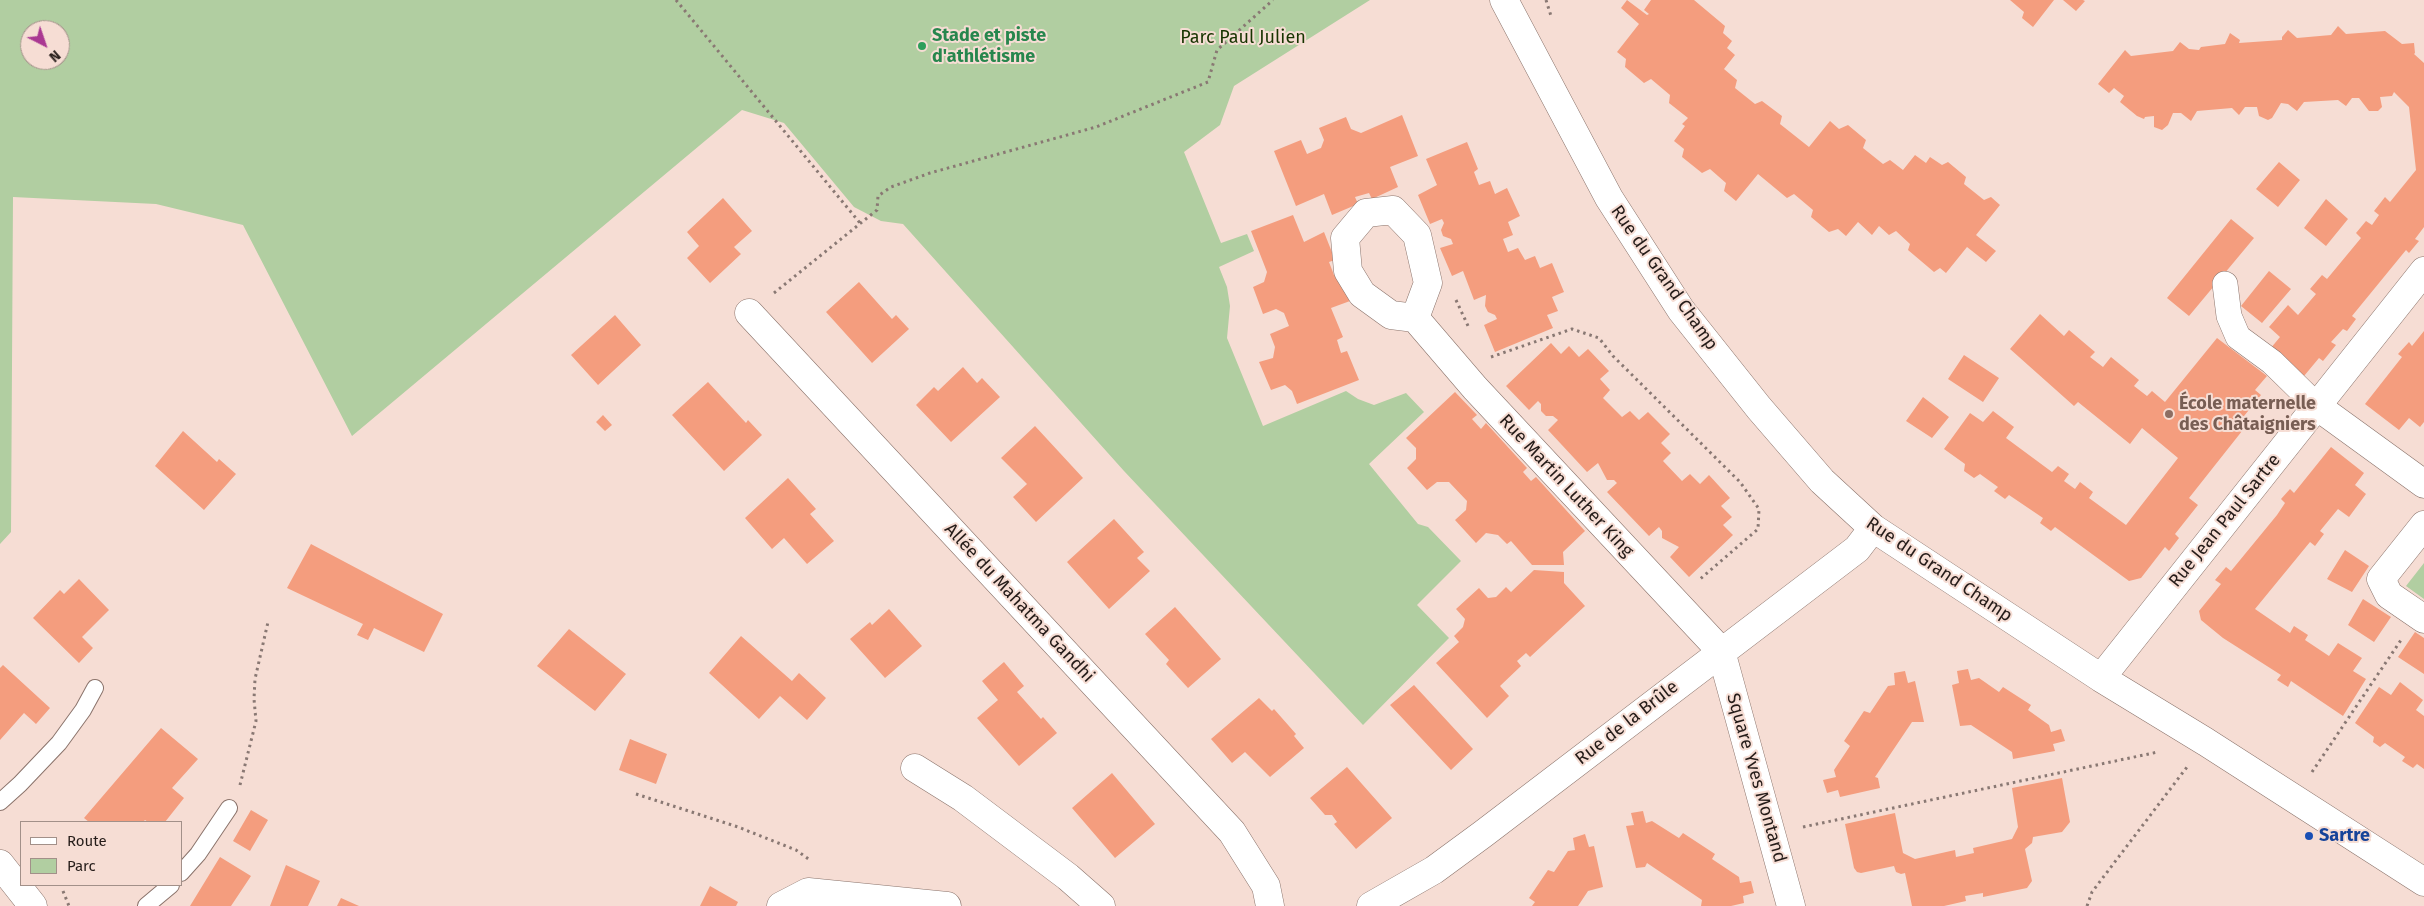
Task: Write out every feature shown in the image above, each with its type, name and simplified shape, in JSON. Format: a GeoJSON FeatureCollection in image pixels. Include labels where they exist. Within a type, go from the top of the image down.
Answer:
{"type":"FeatureCollection","features":[{"type":"Feature","properties":{"kind":"street","name":"Rue du Grand Champ"},"geometry":{"type":"LineString","coordinates":[[1504,0],[1609,198],[1681,310],[1759,408],[1822,481],[1873,528],[2101,678],[2206,742],[2424,882]]}},
{"type":"Feature","properties":{"kind":"street"},"geometry":{"type":"LineString","coordinates":[[1393,210],[1417,235],[1428,283],[1415,318],[1391,315],[1362,294],[1348,271],[1345,238],[1366,213],[1393,210]]}},
{"type":"Feature","properties":{"kind":"street","name":"Rue Jean Paul Sartre"},"geometry":{"type":"LineString","coordinates":[[2101,678],[2318,407],[2424,271]]}},
{"type":"Feature","properties":{"kind":"street"},"geometry":{"type":"LineString","coordinates":[[2226,284],[2229,316],[2238,337],[2272,362],[2318,407],[2424,484]]}},
{"type":"Feature","properties":{"kind":"street","name":"Allée du Mahatma Gandhi"},"geometry":{"type":"LineString","coordinates":[[749,313],[1232,832],[1266,886],[1270,906]]}},
{"type":"Feature","properties":{"kind":"street","name":"Rue Martin Luther King"},"geometry":{"type":"LineString","coordinates":[[1415,318],[1465,376],[1721,651]]}},
{"type":"Feature","properties":{"kind":"street"},"geometry":{"type":"LineString","coordinates":[[2421,617],[2389,595],[2381,579],[2424,525]]}},
{"type":"Feature","properties":{"kind":"street","name":"Rue de la Brûle"},"geometry":{"type":"LineString","coordinates":[[1370,906],[1434,870],[1462,849],[1857,549],[1873,528]]}},
{"type":"Feature","properties":{"kind":"street","name":"Square Yves Montand"},"geometry":{"type":"LineString","coordinates":[[1721,651],[1773,834],[1791,906]]}},
{"type":"Feature","properties":{"kind":"street"},"geometry":{"type":"LineString","coordinates":[[915,768],[963,798],[1068,877],[1101,906]]}},
{"type":"Feature","properties":{"kind":"street"},"geometry":{"type":"LineString","coordinates":[[0,864],[33,906]]}},
{"type":"Feature","properties":{"kind":"street"},"geometry":{"type":"LineString","coordinates":[[781,906],[808,892],[843,894],[946,906]]}},
{"type":"Feature","properties":{"kind":"lane"},"geometry":{"type":"LineString","coordinates":[[0,802],[59,743],[83,710],[95,688]]}},
{"type":"Feature","properties":{"kind":"lane"},"geometry":{"type":"LineString","coordinates":[[182,873],[198,854],[229,808]]}},
{"type":"Feature","properties":{"kind":"lane"},"geometry":{"type":"LineString","coordinates":[[146,906],[170,886]]}},
{"type":"Feature","properties":{"kind":"path"},"geometry":{"type":"LineString","coordinates":[[676,0],[860,224]]}},
{"type":"Feature","properties":{"kind":"path"},"geometry":{"type":"LineString","coordinates":[[749,313],[877,210],[878,196],[891,187],[930,173],[1096,127],[1208,82],[1217,50],[1273,0]]}},
{"type":"Feature","properties":{"kind":"path"},"geometry":{"type":"LineString","coordinates":[[1426,274],[1450,284],[1472,335]]}},
{"type":"Feature","properties":{"kind":"path"},"geometry":{"type":"LineString","coordinates":[[1465,376],[1483,360],[1572,329],[1599,338],[1614,356],[1740,482],[1759,508],[1758,529],[1674,602]]}},
{"type":"Feature","properties":{"kind":"path"},"geometry":{"type":"LineString","coordinates":[[2293,798],[2421,617]]}},
{"type":"Feature","properties":{"kind":"path"},"geometry":{"type":"LineString","coordinates":[[229,808],[240,785],[256,721],[255,679],[268,622]]}},
{"type":"Feature","properties":{"kind":"path"},"geometry":{"type":"LineString","coordinates":[[1773,834],[2206,742]]}},
{"type":"Feature","properties":{"kind":"path"},"geometry":{"type":"LineString","coordinates":[[2087,906],[2092,892],[2206,742]]}},
{"type":"Feature","properties":{"kind":"path"},"geometry":{"type":"LineString","coordinates":[[636,794],[738,827],[796,850],[819,866],[843,894]]}},
{"type":"Feature","properties":{"kind":"green space","name":"Parc Paul Julien"},"geometry":{"type":"Polygon","coordinates":[[[0,0],[1370,0],[1234,86],[1220,125],[1184,152],[1221,243],[1247,234],[1254,251],[1219,267],[1227,287],[1230,306],[1227,338],[1263,426],[1346,391],[1358,399],[1374,405],[1406,393],[1424,412],[1369,464],[1418,524],[1428,527],[1461,561],[1417,605],[1449,638],[1363,725],[1124,471],[903,224],[881,221],[854,207],[784,123],[742,110],[352,436],[243,225],[156,204],[13,197],[11,532],[0,544],[0,0]]]}},
{"type":"Feature","properties":{"kind":"green space"},"geometry":{"type":"Polygon","coordinates":[[[2424,563],[2424,599],[2406,586],[2424,563]]]}},
{"type":"Feature","properties":{"kind":"building"},"geometry":{"type":"Polygon","coordinates":[[[1627,0],[1647,15],[1649,14],[1644,10],[1651,0],[1694,0],[1725,26],[1723,33],[1732,41],[1727,48],[1735,55],[1724,69],[1737,80],[1735,88],[1755,104],[1762,101],[1782,116],[1780,124],[1809,147],[1830,121],[1839,129],[1848,125],[1866,140],[1863,148],[1883,164],[1890,160],[1903,170],[1915,155],[1926,163],[1930,157],[1942,165],[1948,162],[1966,177],[1964,184],[1984,200],[1991,197],[2000,205],[1976,235],[1996,251],[1986,262],[1967,247],[1946,273],[1940,268],[1934,272],[1908,250],[1910,244],[1896,231],[1889,235],[1879,226],[1872,235],[1858,222],[1846,236],[1838,229],[1829,232],[1811,217],[1813,210],[1794,194],[1787,198],[1758,174],[1736,201],[1724,191],[1726,183],[1710,169],[1702,173],[1682,157],[1684,149],[1674,141],[1685,126],[1682,124],[1688,118],[1669,103],[1670,95],[1651,79],[1644,83],[1625,67],[1626,59],[1617,52],[1639,24],[1621,8],[1627,0]]]}},
{"type":"Feature","properties":{"kind":"building"},"geometry":{"type":"Polygon","coordinates":[[[2010,0],[2054,0],[2033,27],[2022,18],[2024,12],[2010,0]]]}},
{"type":"Feature","properties":{"kind":"building"},"geometry":{"type":"Polygon","coordinates":[[[2063,0],[2083,0],[2085,1],[2076,11],[2063,0]]]}},
{"type":"Feature","properties":{"kind":"building"},"geometry":{"type":"Polygon","coordinates":[[[2338,26],[2346,34],[2385,31],[2402,44],[2414,43],[2414,54],[2424,63],[2424,227],[2415,239],[2419,241],[2409,253],[2406,250],[2352,316],[2356,319],[2347,331],[2343,329],[2331,342],[2336,345],[2323,361],[2319,358],[2304,376],[2270,349],[2280,337],[2269,327],[2288,305],[2298,315],[2316,294],[2310,289],[2322,275],[2327,279],[2361,238],[2356,233],[2366,221],[2372,225],[2379,215],[2374,211],[2385,197],[2390,202],[2416,170],[2409,107],[2394,92],[2392,96],[2380,97],[2382,107],[2378,111],[2369,111],[2359,98],[2352,98],[2346,106],[2338,100],[2304,102],[2297,111],[2288,104],[2281,103],[2272,118],[2268,120],[2259,116],[2257,107],[2245,107],[2239,115],[2232,108],[2197,111],[2191,121],[2181,113],[2173,113],[2168,125],[2162,130],[2154,127],[2154,116],[2145,117],[2144,119],[2137,116],[2120,102],[2124,96],[2114,88],[2109,93],[2098,84],[2125,50],[2131,56],[2173,51],[2180,42],[2189,49],[2199,50],[2201,47],[2225,44],[2230,33],[2240,40],[2239,43],[2282,40],[2282,37],[2288,30],[2297,38],[2331,35],[2338,26]]]}},
{"type":"Feature","properties":{"kind":"building"},"geometry":{"type":"Polygon","coordinates":[[[1402,115],[1418,156],[1390,167],[1398,187],[1372,199],[1369,193],[1355,197],[1358,204],[1332,215],[1324,194],[1296,206],[1274,151],[1301,140],[1307,154],[1321,148],[1324,140],[1319,128],[1346,117],[1351,129],[1361,133],[1402,115]]]}},
{"type":"Feature","properties":{"kind":"building"},"geometry":{"type":"Polygon","coordinates":[[[1467,142],[1478,169],[1474,172],[1479,185],[1490,181],[1495,194],[1507,188],[1520,216],[1508,222],[1513,235],[1503,239],[1508,252],[1518,248],[1525,260],[1535,256],[1540,268],[1552,263],[1564,292],[1552,297],[1558,311],[1547,315],[1553,328],[1495,352],[1484,325],[1497,319],[1495,315],[1488,312],[1485,306],[1486,295],[1474,300],[1463,271],[1452,276],[1440,248],[1453,244],[1451,239],[1443,236],[1441,230],[1444,223],[1442,219],[1430,224],[1418,195],[1437,185],[1426,159],[1467,142]]]}},
{"type":"Feature","properties":{"kind":"building"},"geometry":{"type":"Polygon","coordinates":[[[2279,162],[2300,180],[2278,207],[2256,189],[2279,162]]]}},
{"type":"Feature","properties":{"kind":"building"},"geometry":{"type":"Polygon","coordinates":[[[723,198],[752,231],[734,247],[741,254],[710,283],[687,258],[699,246],[687,232],[723,198]]]}},
{"type":"Feature","properties":{"kind":"building"},"geometry":{"type":"Polygon","coordinates":[[[2326,199],[2348,219],[2326,246],[2304,228],[2326,199]]]}},
{"type":"Feature","properties":{"kind":"building"},"geometry":{"type":"Polygon","coordinates":[[[1293,215],[1304,242],[1324,232],[1335,260],[1329,262],[1334,275],[1340,272],[1350,301],[1331,308],[1343,337],[1337,340],[1341,353],[1347,351],[1359,380],[1297,404],[1292,391],[1285,385],[1271,390],[1259,362],[1273,358],[1275,347],[1270,334],[1289,326],[1284,313],[1276,309],[1263,314],[1253,287],[1264,282],[1267,272],[1251,231],[1293,215]]]}},
{"type":"Feature","properties":{"kind":"building"},"geometry":{"type":"Polygon","coordinates":[[[2231,219],[2254,238],[2189,316],[2167,298],[2231,219]]]}},
{"type":"Feature","properties":{"kind":"building"},"geometry":{"type":"Polygon","coordinates":[[[2269,271],[2291,289],[2262,323],[2241,306],[2269,271]]]}},
{"type":"Feature","properties":{"kind":"building"},"geometry":{"type":"Polygon","coordinates":[[[859,282],[892,319],[896,315],[909,329],[872,363],[826,312],[859,282]]]}},
{"type":"Feature","properties":{"kind":"building"},"geometry":{"type":"Polygon","coordinates":[[[2040,314],[2064,336],[2069,330],[2095,352],[2090,357],[2103,367],[2111,357],[2139,380],[2134,386],[2147,396],[2152,391],[2165,402],[2217,338],[2267,376],[2255,390],[2261,395],[2240,421],[2246,426],[2189,498],[2198,505],[2175,534],[2179,538],[2169,551],[2165,547],[2141,578],[2129,581],[2055,527],[2051,531],[2040,523],[2043,518],[2009,495],[2005,499],[1994,491],[1998,487],[1980,474],[1974,478],[1964,471],[1965,464],[1944,449],[1970,413],[1983,422],[1993,411],[2014,427],[2006,438],[2052,472],[2058,466],[2069,474],[2064,481],[2075,489],[2080,482],[2093,492],[2089,498],[2126,525],[2178,458],[2142,428],[2130,444],[2078,402],[2074,406],[2010,349],[2040,314]]]}},
{"type":"Feature","properties":{"kind":"building"},"geometry":{"type":"Polygon","coordinates":[[[615,315],[641,345],[598,385],[571,355],[615,315]]]}},
{"type":"Feature","properties":{"kind":"building"},"geometry":{"type":"Polygon","coordinates":[[[2424,331],[2424,422],[2420,427],[2409,418],[2399,430],[2365,404],[2402,357],[2398,354],[2409,342],[2412,346],[2424,331]]]}},
{"type":"Feature","properties":{"kind":"building"},"geometry":{"type":"Polygon","coordinates":[[[1551,343],[1561,354],[1569,346],[1579,357],[1588,349],[1609,371],[1600,379],[1610,390],[1603,398],[1622,417],[1630,411],[1639,420],[1648,412],[1670,434],[1661,443],[1671,453],[1663,461],[1682,481],[1690,474],[1700,484],[1709,475],[1730,498],[1721,506],[1732,517],[1723,525],[1733,535],[1689,577],[1670,557],[1679,547],[1662,538],[1662,531],[1659,527],[1649,536],[1607,492],[1617,483],[1614,480],[1607,480],[1598,463],[1587,472],[1548,430],[1558,420],[1553,416],[1546,416],[1541,411],[1541,404],[1538,401],[1529,410],[1506,386],[1551,343]]]}},
{"type":"Feature","properties":{"kind":"building"},"geometry":{"type":"Polygon","coordinates":[[[1964,355],[1999,378],[1983,402],[1948,379],[1964,355]]]}},
{"type":"Feature","properties":{"kind":"building"},"geometry":{"type":"Polygon","coordinates":[[[963,367],[977,383],[982,378],[1000,397],[951,442],[916,405],[934,387],[938,391],[963,367]]]}},
{"type":"Feature","properties":{"kind":"building"},"geometry":{"type":"Polygon","coordinates":[[[708,382],[746,423],[748,420],[762,435],[724,471],[672,415],[708,382]]]}},
{"type":"Feature","properties":{"kind":"building"},"geometry":{"type":"Polygon","coordinates":[[[1455,392],[1477,415],[1472,419],[1481,429],[1486,423],[1527,468],[1523,472],[1531,481],[1536,477],[1585,531],[1563,552],[1564,565],[1532,565],[1511,541],[1507,544],[1498,535],[1486,533],[1476,543],[1455,520],[1466,510],[1467,501],[1449,482],[1437,482],[1427,490],[1407,468],[1416,459],[1416,448],[1406,438],[1455,392]]]}},
{"type":"Feature","properties":{"kind":"building"},"geometry":{"type":"Polygon","coordinates":[[[1923,397],[1949,417],[1932,438],[1906,421],[1923,397]]]}},
{"type":"Feature","properties":{"kind":"building"},"geometry":{"type":"Polygon","coordinates":[[[603,415],[612,425],[605,431],[596,422],[603,415]]]}},
{"type":"Feature","properties":{"kind":"building"},"geometry":{"type":"Polygon","coordinates":[[[1035,426],[1083,478],[1036,522],[1013,497],[1027,484],[1001,458],[1035,426]]]}},
{"type":"Feature","properties":{"kind":"building"},"geometry":{"type":"Polygon","coordinates":[[[183,431],[217,462],[219,459],[236,474],[204,510],[155,466],[183,431]]]}},
{"type":"Feature","properties":{"kind":"building"},"geometry":{"type":"Polygon","coordinates":[[[2331,447],[2364,473],[2355,485],[2366,494],[2349,517],[2338,509],[2320,531],[2324,534],[2315,546],[2310,542],[2255,609],[2290,633],[2294,626],[2308,635],[2305,640],[2329,656],[2338,643],[2362,658],[2353,671],[2366,679],[2343,716],[2291,681],[2288,687],[2277,680],[2281,675],[2223,638],[2201,620],[2199,611],[2221,584],[2215,580],[2226,567],[2231,571],[2277,515],[2285,503],[2281,499],[2290,489],[2294,493],[2331,447]]]}},
{"type":"Feature","properties":{"kind":"building"},"geometry":{"type":"Polygon","coordinates":[[[788,478],[816,509],[810,514],[834,541],[807,564],[784,538],[772,549],[745,518],[788,478]]]}},
{"type":"Feature","properties":{"kind":"building"},"geometry":{"type":"Polygon","coordinates":[[[1114,519],[1144,552],[1137,558],[1150,571],[1109,609],[1067,562],[1114,519]]]}},
{"type":"Feature","properties":{"kind":"building"},"geometry":{"type":"Polygon","coordinates":[[[311,544],[443,614],[424,652],[374,628],[368,640],[357,635],[363,624],[287,588],[311,544]]]}},
{"type":"Feature","properties":{"kind":"building"},"geometry":{"type":"Polygon","coordinates":[[[2345,550],[2369,566],[2352,592],[2327,579],[2345,550]]]}},
{"type":"Feature","properties":{"kind":"building"},"geometry":{"type":"Polygon","coordinates":[[[1534,570],[1564,572],[1564,583],[1585,606],[1530,657],[1526,653],[1517,661],[1521,666],[1500,686],[1509,696],[1487,718],[1436,663],[1459,642],[1454,636],[1463,627],[1465,619],[1456,609],[1479,588],[1488,598],[1496,597],[1506,587],[1511,592],[1534,570]]]}},
{"type":"Feature","properties":{"kind":"building"},"geometry":{"type":"Polygon","coordinates":[[[79,579],[109,610],[82,637],[93,648],[79,663],[33,618],[60,590],[64,594],[79,579]]]}},
{"type":"Feature","properties":{"kind":"building"},"geometry":{"type":"Polygon","coordinates":[[[2363,599],[2391,617],[2374,642],[2348,625],[2363,599]]]}},
{"type":"Feature","properties":{"kind":"building"},"geometry":{"type":"Polygon","coordinates":[[[1175,607],[1221,659],[1188,688],[1166,664],[1169,660],[1145,634],[1175,607]]]}},
{"type":"Feature","properties":{"kind":"building"},"geometry":{"type":"Polygon","coordinates":[[[889,609],[922,646],[885,678],[850,639],[870,622],[872,625],[889,609]]]}},
{"type":"Feature","properties":{"kind":"building"},"geometry":{"type":"Polygon","coordinates":[[[569,629],[626,674],[595,711],[537,666],[569,629]]]}},
{"type":"Feature","properties":{"kind":"building"},"geometry":{"type":"Polygon","coordinates":[[[2415,632],[2424,638],[2424,674],[2398,657],[2415,632]]]}},
{"type":"Feature","properties":{"kind":"building"},"geometry":{"type":"Polygon","coordinates":[[[741,636],[792,681],[799,673],[826,698],[807,720],[780,696],[759,719],[709,673],[741,636]]]}},
{"type":"Feature","properties":{"kind":"building"},"geometry":{"type":"Polygon","coordinates":[[[1004,662],[1024,686],[1017,692],[1041,719],[1043,717],[1057,733],[1019,766],[977,718],[998,700],[982,681],[1004,662]]]}},
{"type":"Feature","properties":{"kind":"building"},"geometry":{"type":"Polygon","coordinates":[[[3,665],[50,708],[36,724],[24,713],[0,740],[0,668],[3,665]]]}},
{"type":"Feature","properties":{"kind":"building"},"geometry":{"type":"Polygon","coordinates":[[[1968,669],[1971,680],[1979,678],[1999,692],[2003,687],[2031,705],[2028,710],[2049,725],[2051,732],[2061,729],[2065,741],[2053,744],[2055,751],[2013,759],[2012,752],[1971,725],[1960,726],[1952,685],[1959,683],[1957,671],[1968,669]]]}},
{"type":"Feature","properties":{"kind":"building"},"geometry":{"type":"Polygon","coordinates":[[[1905,671],[1908,683],[1915,681],[1924,722],[1912,722],[1875,777],[1878,778],[1880,788],[1840,797],[1838,790],[1827,793],[1823,780],[1836,777],[1834,770],[1850,746],[1844,741],[1864,711],[1870,713],[1888,686],[1895,685],[1894,673],[1905,671]]]}},
{"type":"Feature","properties":{"kind":"building"},"geometry":{"type":"Polygon","coordinates":[[[2400,682],[2423,700],[2416,710],[2424,716],[2424,769],[2417,764],[2413,768],[2402,761],[2405,757],[2385,743],[2380,747],[2373,742],[2374,737],[2355,723],[2379,687],[2391,695],[2400,682]]]}},
{"type":"Feature","properties":{"kind":"building"},"geometry":{"type":"Polygon","coordinates":[[[1414,685],[1473,749],[1451,770],[1390,705],[1414,685]]]}},
{"type":"Feature","properties":{"kind":"building"},"geometry":{"type":"Polygon","coordinates":[[[1259,698],[1272,711],[1274,709],[1296,734],[1294,736],[1304,748],[1270,777],[1245,752],[1232,763],[1211,739],[1259,698]]]}},
{"type":"Feature","properties":{"kind":"building"},"geometry":{"type":"Polygon","coordinates":[[[161,728],[198,759],[172,788],[184,798],[166,821],[88,821],[84,818],[161,728]]]}},
{"type":"Feature","properties":{"kind":"building"},"geometry":{"type":"Polygon","coordinates":[[[630,739],[667,754],[656,784],[619,770],[630,739]]]}},
{"type":"Feature","properties":{"kind":"building"},"geometry":{"type":"Polygon","coordinates":[[[1347,767],[1392,818],[1356,849],[1334,824],[1337,822],[1332,815],[1325,815],[1310,798],[1347,767]]]}},
{"type":"Feature","properties":{"kind":"building"},"geometry":{"type":"Polygon","coordinates":[[[1112,773],[1155,824],[1115,858],[1072,808],[1112,773]]]}},
{"type":"Feature","properties":{"kind":"building"},"geometry":{"type":"Polygon","coordinates":[[[2062,778],[2070,822],[2062,832],[2033,837],[2032,843],[2025,849],[2032,881],[2027,888],[1983,897],[1983,893],[1965,896],[1966,901],[1944,906],[1912,906],[1905,873],[1896,872],[1894,866],[1861,873],[1857,872],[1854,868],[1845,824],[1895,813],[1903,853],[1915,859],[1955,850],[1956,857],[1974,853],[1973,848],[2012,839],[2018,827],[2012,788],[2062,778]]]}},
{"type":"Feature","properties":{"kind":"building"},"geometry":{"type":"Polygon","coordinates":[[[251,810],[268,820],[250,851],[233,841],[251,810]]]}},
{"type":"Feature","properties":{"kind":"building"},"geometry":{"type":"Polygon","coordinates":[[[1643,811],[1646,823],[1652,821],[1679,838],[1683,833],[1715,854],[1712,859],[1739,877],[1740,883],[1751,881],[1754,893],[1743,896],[1744,903],[1731,906],[1701,906],[1702,900],[1647,863],[1645,867],[1636,868],[1626,826],[1634,825],[1631,813],[1643,811]]]}},
{"type":"Feature","properties":{"kind":"building"},"geometry":{"type":"Polygon","coordinates":[[[1585,834],[1589,847],[1594,846],[1603,887],[1588,891],[1578,906],[1532,906],[1535,902],[1529,898],[1548,870],[1554,872],[1568,851],[1575,850],[1573,838],[1585,834]]]}},
{"type":"Feature","properties":{"kind":"building"},"geometry":{"type":"Polygon","coordinates":[[[220,857],[251,876],[231,906],[190,906],[220,857]]]}},
{"type":"Feature","properties":{"kind":"building"},"geometry":{"type":"Polygon","coordinates":[[[286,865],[320,881],[308,906],[270,906],[286,865]]]}},
{"type":"Feature","properties":{"kind":"building"},"geometry":{"type":"Polygon","coordinates":[[[710,886],[738,902],[736,906],[700,906],[710,886]]]}},
{"type":"Feature","properties":{"kind":"building"},"geometry":{"type":"Polygon","coordinates":[[[341,898],[359,906],[337,906],[341,898]]]}},
{"type":"Feature","properties":{"kind":"place","name":"Stade et piste d'athlétisme"},"geometry":{"type":"Point","coordinates":[922,46]}},
{"type":"Feature","properties":{"kind":"place","name":"École maternelle des Châtaigniers"},"geometry":{"type":"Point","coordinates":[2169,414]}},
{"type":"Feature","properties":{"kind":"place","name":"Sartre"},"geometry":{"type":"Point","coordinates":[2309,836]}}]}
